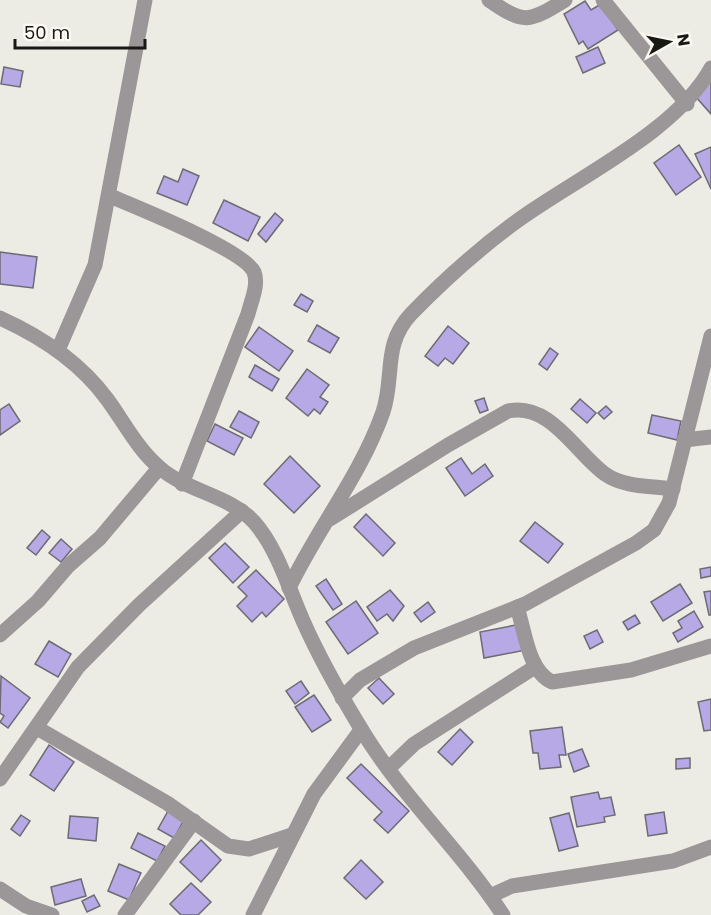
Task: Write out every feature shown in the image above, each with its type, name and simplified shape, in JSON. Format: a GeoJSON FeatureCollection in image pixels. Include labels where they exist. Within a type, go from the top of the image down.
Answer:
{"type":"FeatureCollection","features":[{"type":"Feature","properties":{"kind":"street"},"geometry":{"type":"LineString","coordinates":[[58,350],[95,265],[110,196],[145,0]]}},
{"type":"Feature","properties":{"kind":"street"},"geometry":{"type":"LineString","coordinates":[[489,0],[512,16],[523,19],[540,16],[565,0]]}},
{"type":"Feature","properties":{"kind":"street"},"geometry":{"type":"LineString","coordinates":[[603,0],[687,104]]}},
{"type":"Feature","properties":{"kind":"street"},"geometry":{"type":"LineString","coordinates":[[289,588],[383,411],[390,356],[400,326],[443,285],[516,222],[609,161],[687,104],[711,68]]}},
{"type":"Feature","properties":{"kind":"street"},"geometry":{"type":"LineString","coordinates":[[110,196],[183,227],[244,262],[253,271],[256,284],[248,314],[182,484]]}},
{"type":"Feature","properties":{"kind":"street"},"geometry":{"type":"LineString","coordinates":[[0,318],[22,328],[58,350],[81,369],[106,397],[159,468],[182,484],[242,511],[265,538],[342,698],[362,730],[503,915]]}},
{"type":"Feature","properties":{"kind":"street"},"geometry":{"type":"LineString","coordinates":[[342,698],[360,680],[414,648],[517,607],[636,543],[654,530],[663,518],[673,489],[711,336]]}},
{"type":"Feature","properties":{"kind":"street"},"geometry":{"type":"LineString","coordinates":[[326,521],[448,445],[508,411],[518,409],[538,414],[605,474],[633,484],[673,489]]}},
{"type":"Feature","properties":{"kind":"street"},"geometry":{"type":"LineString","coordinates":[[684,440],[711,437]]}},
{"type":"Feature","properties":{"kind":"street"},"geometry":{"type":"LineString","coordinates":[[0,635],[38,601],[68,566],[100,538],[159,468]]}},
{"type":"Feature","properties":{"kind":"street"},"geometry":{"type":"LineString","coordinates":[[0,779],[5,759],[36,728],[78,667],[139,605],[242,511]]}},
{"type":"Feature","properties":{"kind":"street"},"geometry":{"type":"LineString","coordinates":[[517,607],[535,667],[543,678],[552,682],[631,670],[711,646]]}},
{"type":"Feature","properties":{"kind":"street"},"geometry":{"type":"LineString","coordinates":[[389,768],[414,744],[535,667]]}},
{"type":"Feature","properties":{"kind":"street"},"geometry":{"type":"LineString","coordinates":[[36,728],[167,802],[216,839],[239,849],[265,845],[292,834]]}},
{"type":"Feature","properties":{"kind":"street"},"geometry":{"type":"LineString","coordinates":[[253,915],[314,794],[362,730]]}},
{"type":"Feature","properties":{"kind":"street"},"geometry":{"type":"LineString","coordinates":[[125,915],[153,880],[194,821]]}},
{"type":"Feature","properties":{"kind":"street"},"geometry":{"type":"LineString","coordinates":[[490,896],[512,886],[673,861],[711,847]]}},
{"type":"Feature","properties":{"kind":"street"},"geometry":{"type":"LineString","coordinates":[[0,889],[26,906],[52,915]]}},
{"type":"Feature","properties":{"kind":"building"},"geometry":{"type":"Polygon","coordinates":[[[585,1],[591,10],[601,4],[618,30],[588,49],[583,41],[579,44],[564,14],[585,1]]]}},
{"type":"Feature","properties":{"kind":"building"},"geometry":{"type":"Polygon","coordinates":[[[598,47],[605,63],[583,73],[576,57],[598,47]]]}},
{"type":"Feature","properties":{"kind":"building"},"geometry":{"type":"Polygon","coordinates":[[[4,67],[23,71],[20,87],[1,84],[4,67]]]}},
{"type":"Feature","properties":{"kind":"building"},"geometry":{"type":"Polygon","coordinates":[[[711,81],[711,114],[695,96],[711,81]]]}},
{"type":"Feature","properties":{"kind":"building"},"geometry":{"type":"Polygon","coordinates":[[[679,145],[701,177],[676,195],[654,163],[679,145]]]}},
{"type":"Feature","properties":{"kind":"building"},"geometry":{"type":"Polygon","coordinates":[[[711,147],[711,189],[695,154],[711,147]]]}},
{"type":"Feature","properties":{"kind":"building"},"geometry":{"type":"Polygon","coordinates":[[[183,169],[199,176],[187,205],[157,193],[164,176],[178,182],[183,169]]]}},
{"type":"Feature","properties":{"kind":"building"},"geometry":{"type":"Polygon","coordinates":[[[224,200],[260,217],[248,241],[213,223],[224,200]]]}},
{"type":"Feature","properties":{"kind":"building"},"geometry":{"type":"Polygon","coordinates":[[[275,213],[283,220],[266,242],[258,234],[275,213]]]}},
{"type":"Feature","properties":{"kind":"building"},"geometry":{"type":"Polygon","coordinates":[[[0,252],[37,257],[33,288],[0,284],[0,252]]]}},
{"type":"Feature","properties":{"kind":"building"},"geometry":{"type":"Polygon","coordinates":[[[301,294],[313,301],[307,312],[294,305],[301,294]]]}},
{"type":"Feature","properties":{"kind":"building"},"geometry":{"type":"Polygon","coordinates":[[[317,325],[339,338],[330,353],[308,341],[317,325]]]}},
{"type":"Feature","properties":{"kind":"building"},"geometry":{"type":"Polygon","coordinates":[[[448,326],[469,343],[453,364],[445,358],[438,366],[425,356],[448,326]]]}},
{"type":"Feature","properties":{"kind":"building"},"geometry":{"type":"Polygon","coordinates":[[[259,327],[293,351],[279,371],[245,347],[259,327]]]}},
{"type":"Feature","properties":{"kind":"building"},"geometry":{"type":"Polygon","coordinates":[[[550,348],[558,354],[547,370],[539,364],[550,348]]]}},
{"type":"Feature","properties":{"kind":"building"},"geometry":{"type":"Polygon","coordinates":[[[255,365],[279,379],[272,391],[249,377],[255,365]]]}},
{"type":"Feature","properties":{"kind":"building"},"geometry":{"type":"Polygon","coordinates":[[[307,369],[329,385],[320,397],[328,402],[320,414],[314,409],[308,416],[286,398],[307,369]]]}},
{"type":"Feature","properties":{"kind":"building"},"geometry":{"type":"Polygon","coordinates":[[[484,398],[488,410],[480,413],[475,401],[484,398]]]}},
{"type":"Feature","properties":{"kind":"building"},"geometry":{"type":"Polygon","coordinates":[[[580,399],[596,413],[587,423],[571,409],[580,399]]]}},
{"type":"Feature","properties":{"kind":"building"},"geometry":{"type":"Polygon","coordinates":[[[9,404],[20,421],[0,435],[0,410],[9,404]]]}},
{"type":"Feature","properties":{"kind":"building"},"geometry":{"type":"Polygon","coordinates":[[[606,406],[612,412],[604,419],[598,413],[606,406]]]}},
{"type":"Feature","properties":{"kind":"building"},"geometry":{"type":"Polygon","coordinates":[[[239,411],[259,422],[251,438],[230,427],[239,411]]]}},
{"type":"Feature","properties":{"kind":"building"},"geometry":{"type":"Polygon","coordinates":[[[652,415],[681,421],[677,440],[648,433],[652,415]]]}},
{"type":"Feature","properties":{"kind":"building"},"geometry":{"type":"Polygon","coordinates":[[[215,424],[243,438],[234,455],[207,441],[215,424]]]}},
{"type":"Feature","properties":{"kind":"building"},"geometry":{"type":"Polygon","coordinates":[[[290,456],[320,486],[294,513],[264,484],[290,456]]]}},
{"type":"Feature","properties":{"kind":"building"},"geometry":{"type":"Polygon","coordinates":[[[461,458],[472,474],[485,464],[493,476],[465,496],[446,468],[461,458]]]}},
{"type":"Feature","properties":{"kind":"building"},"geometry":{"type":"Polygon","coordinates":[[[366,514],[395,543],[383,556],[354,527],[366,514]]]}},
{"type":"Feature","properties":{"kind":"building"},"geometry":{"type":"Polygon","coordinates":[[[535,522],[563,544],[548,563],[520,541],[535,522]]]}},
{"type":"Feature","properties":{"kind":"building"},"geometry":{"type":"Polygon","coordinates":[[[42,530],[50,537],[36,555],[27,548],[42,530]]]}},
{"type":"Feature","properties":{"kind":"building"},"geometry":{"type":"Polygon","coordinates":[[[61,539],[72,549],[61,562],[49,553],[61,539]]]}},
{"type":"Feature","properties":{"kind":"building"},"geometry":{"type":"Polygon","coordinates":[[[225,543],[249,567],[233,583],[209,558],[225,543]]]}},
{"type":"Feature","properties":{"kind":"building"},"geometry":{"type":"Polygon","coordinates":[[[711,567],[711,576],[701,578],[700,569],[711,567]]]}},
{"type":"Feature","properties":{"kind":"building"},"geometry":{"type":"Polygon","coordinates":[[[256,570],[284,599],[266,617],[262,612],[252,622],[237,606],[247,596],[238,587],[256,570]]]}},
{"type":"Feature","properties":{"kind":"building"},"geometry":{"type":"Polygon","coordinates":[[[326,579],[342,604],[333,610],[316,586],[326,579]]]}},
{"type":"Feature","properties":{"kind":"building"},"geometry":{"type":"Polygon","coordinates":[[[680,584],[692,603],[663,621],[651,602],[680,584]]]}},
{"type":"Feature","properties":{"kind":"building"},"geometry":{"type":"Polygon","coordinates":[[[390,590],[404,606],[393,621],[387,614],[377,621],[367,607],[390,590]]]}},
{"type":"Feature","properties":{"kind":"building"},"geometry":{"type":"Polygon","coordinates":[[[711,591],[711,615],[709,615],[704,592],[711,591]]]}},
{"type":"Feature","properties":{"kind":"building"},"geometry":{"type":"Polygon","coordinates":[[[356,601],[378,633],[348,654],[326,622],[356,601]]]}},
{"type":"Feature","properties":{"kind":"building"},"geometry":{"type":"Polygon","coordinates":[[[428,602],[435,612],[421,622],[414,613],[428,602]]]}},
{"type":"Feature","properties":{"kind":"building"},"geometry":{"type":"Polygon","coordinates":[[[694,611],[703,627],[678,642],[673,633],[682,628],[678,621],[694,611]]]}},
{"type":"Feature","properties":{"kind":"building"},"geometry":{"type":"Polygon","coordinates":[[[635,615],[640,623],[628,630],[623,622],[635,615]]]}},
{"type":"Feature","properties":{"kind":"building"},"geometry":{"type":"Polygon","coordinates":[[[521,624],[526,650],[484,658],[480,632],[521,624]]]}},
{"type":"Feature","properties":{"kind":"building"},"geometry":{"type":"Polygon","coordinates":[[[597,630],[603,642],[590,649],[584,636],[597,630]]]}},
{"type":"Feature","properties":{"kind":"building"},"geometry":{"type":"Polygon","coordinates":[[[49,641],[71,654],[58,677],[35,664],[49,641]]]}},
{"type":"Feature","properties":{"kind":"building"},"geometry":{"type":"Polygon","coordinates":[[[1,676],[30,698],[8,728],[0,722],[4,716],[0,713],[1,676]]]}},
{"type":"Feature","properties":{"kind":"building"},"geometry":{"type":"Polygon","coordinates":[[[379,678],[394,694],[383,704],[368,688],[379,678]]]}},
{"type":"Feature","properties":{"kind":"building"},"geometry":{"type":"Polygon","coordinates":[[[301,681],[309,693],[295,704],[286,691],[301,681]]]}},
{"type":"Feature","properties":{"kind":"building"},"geometry":{"type":"Polygon","coordinates":[[[314,695],[331,720],[312,732],[295,707],[314,695]]]}},
{"type":"Feature","properties":{"kind":"building"},"geometry":{"type":"Polygon","coordinates":[[[711,699],[711,730],[704,731],[698,702],[711,699]]]}},
{"type":"Feature","properties":{"kind":"building"},"geometry":{"type":"Polygon","coordinates":[[[562,727],[566,755],[559,755],[561,767],[540,769],[538,753],[533,753],[530,731],[562,727]]]}},
{"type":"Feature","properties":{"kind":"building"},"geometry":{"type":"Polygon","coordinates":[[[460,729],[473,742],[452,765],[438,752],[460,729]]]}},
{"type":"Feature","properties":{"kind":"building"},"geometry":{"type":"Polygon","coordinates":[[[49,745],[74,762],[54,791],[30,775],[49,745]]]}},
{"type":"Feature","properties":{"kind":"building"},"geometry":{"type":"Polygon","coordinates":[[[582,749],[589,766],[574,772],[568,754],[582,749]]]}},
{"type":"Feature","properties":{"kind":"building"},"geometry":{"type":"Polygon","coordinates":[[[690,758],[690,768],[676,769],[676,759],[690,758]]]}},
{"type":"Feature","properties":{"kind":"building"},"geometry":{"type":"Polygon","coordinates":[[[361,764],[409,811],[388,833],[374,820],[382,812],[347,778],[361,764]]]}},
{"type":"Feature","properties":{"kind":"building"},"geometry":{"type":"Polygon","coordinates":[[[598,792],[600,799],[611,797],[615,815],[604,817],[605,822],[577,827],[571,797],[598,792]]]}},
{"type":"Feature","properties":{"kind":"building"},"geometry":{"type":"Polygon","coordinates":[[[168,811],[184,820],[174,838],[158,829],[168,811]]]}},
{"type":"Feature","properties":{"kind":"building"},"geometry":{"type":"Polygon","coordinates":[[[664,812],[667,833],[648,836],[645,815],[664,812]]]}},
{"type":"Feature","properties":{"kind":"building"},"geometry":{"type":"Polygon","coordinates":[[[569,813],[578,846],[559,851],[550,818],[569,813]]]}},
{"type":"Feature","properties":{"kind":"building"},"geometry":{"type":"Polygon","coordinates":[[[21,815],[30,821],[20,836],[11,829],[21,815]]]}},
{"type":"Feature","properties":{"kind":"building"},"geometry":{"type":"Polygon","coordinates":[[[70,816],[98,818],[96,841],[68,838],[70,816]]]}},
{"type":"Feature","properties":{"kind":"building"},"geometry":{"type":"Polygon","coordinates":[[[138,833],[165,846],[157,861],[131,848],[138,833]]]}},
{"type":"Feature","properties":{"kind":"building"},"geometry":{"type":"Polygon","coordinates":[[[201,840],[221,860],[201,882],[180,862],[201,840]]]}},
{"type":"Feature","properties":{"kind":"building"},"geometry":{"type":"Polygon","coordinates":[[[361,860],[383,882],[366,899],[344,878],[361,860]]]}},
{"type":"Feature","properties":{"kind":"building"},"geometry":{"type":"Polygon","coordinates":[[[119,864],[141,873],[129,900],[108,891],[119,864]]]}},
{"type":"Feature","properties":{"kind":"building"},"geometry":{"type":"Polygon","coordinates":[[[81,879],[86,896],[55,905],[51,887],[81,879]]]}},
{"type":"Feature","properties":{"kind":"building"},"geometry":{"type":"Polygon","coordinates":[[[191,883],[211,902],[198,915],[181,915],[170,904],[191,883]]]}},
{"type":"Feature","properties":{"kind":"building"},"geometry":{"type":"Polygon","coordinates":[[[94,895],[100,906],[87,912],[82,901],[94,895]]]}}]}
